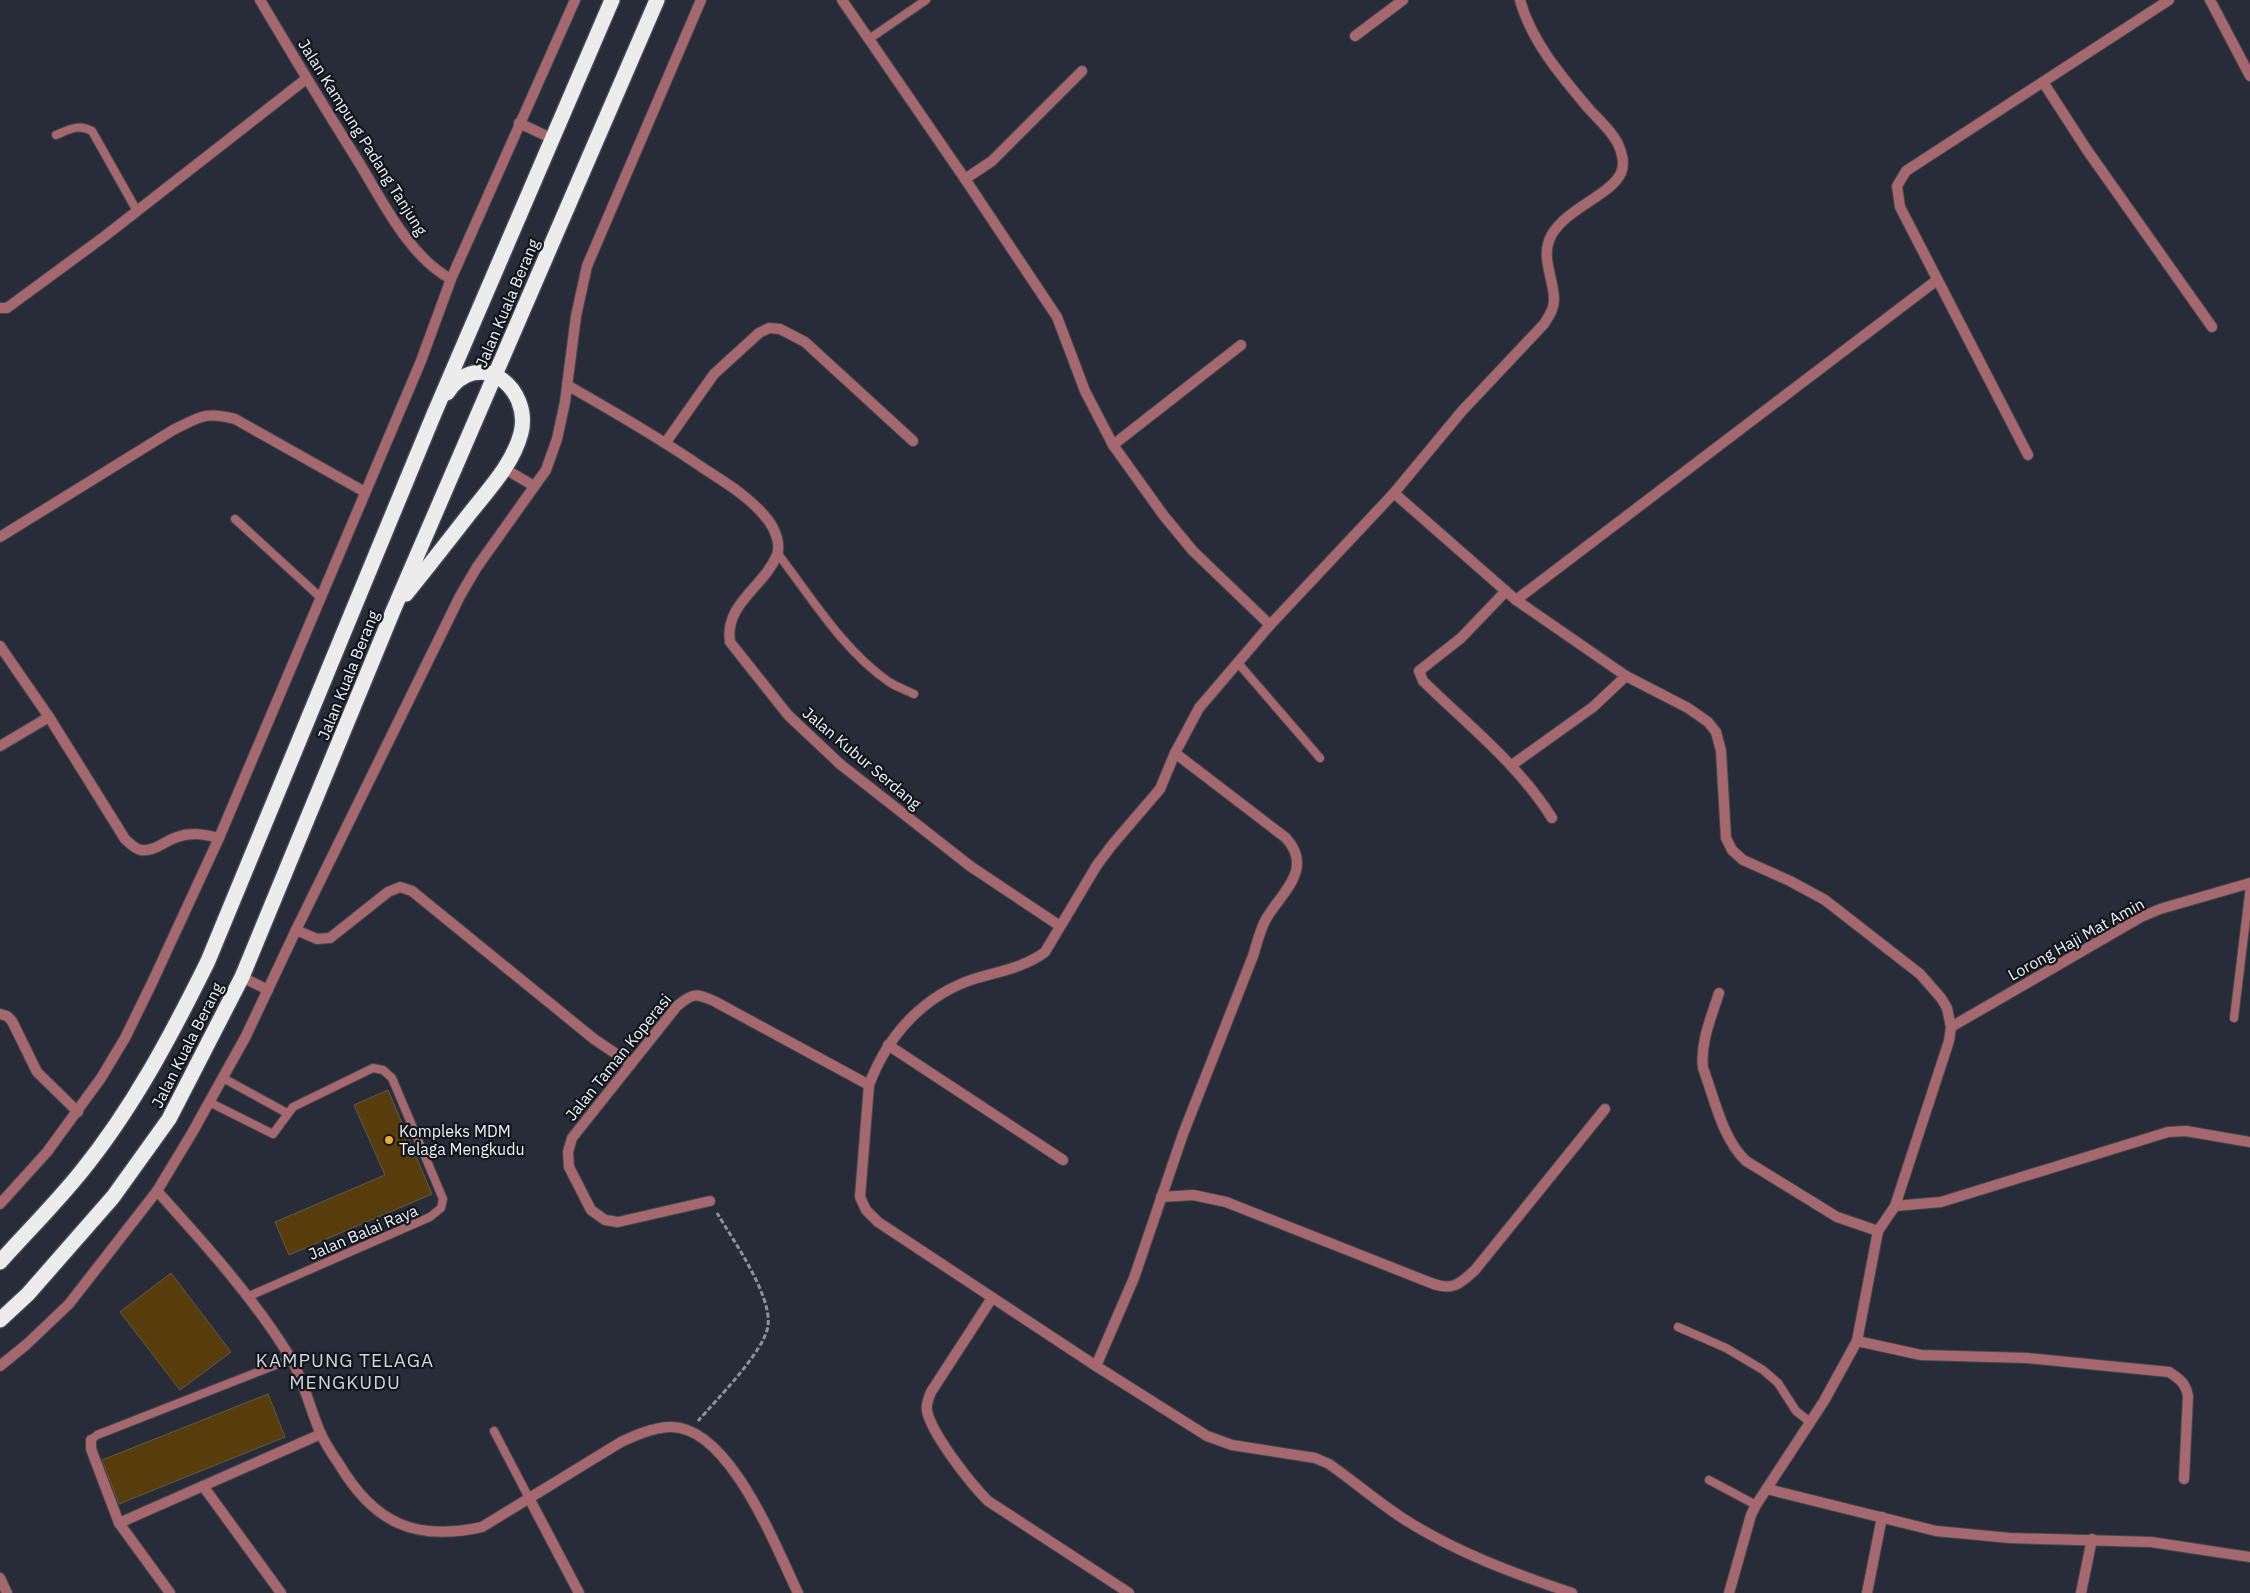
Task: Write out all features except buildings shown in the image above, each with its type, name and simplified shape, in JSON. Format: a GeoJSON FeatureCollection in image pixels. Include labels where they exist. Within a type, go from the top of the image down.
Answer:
{"type":"FeatureCollection","features":[{"type":"Feature","properties":{"kind":"highway","name":"Jalan Kuala Berang"},"geometry":{"type":"LineString","coordinates":[[0,1262],[81,1172],[133,1099],[184,1010],[212,952],[434,414],[612,0]]}},
{"type":"Feature","properties":{"kind":"highway","name":"Jalan Kuala Berang"},"geometry":{"type":"LineString","coordinates":[[0,1320],[28,1294],[113,1197],[169,1119],[242,977],[393,612],[657,0]]}},
{"type":"Feature","properties":{"kind":"highway"},"geometry":{"type":"LineString","coordinates":[[393,612],[505,469],[521,434],[523,421],[522,407],[512,389],[495,376],[478,371],[460,379],[451,387],[434,414]]}},
{"type":"Feature","properties":{"kind":"street","name":"Jalan Kampung Padang Tanjung"},"geometry":{"type":"LineString","coordinates":[[260,0],[306,79],[398,224],[426,261],[451,279]]}},
{"type":"Feature","properties":{"kind":"street"},"geometry":{"type":"LineString","coordinates":[[0,1204],[78,1112],[125,1038],[219,838],[421,361],[451,279],[575,0]]}},
{"type":"Feature","properties":{"kind":"street"},"geometry":{"type":"LineString","coordinates":[[0,1366],[27,1344],[69,1304],[157,1191],[246,1036],[460,596],[477,567],[546,470],[557,439],[567,385],[576,316],[588,266],[701,0]]}},
{"type":"Feature","properties":{"kind":"street"},"geometry":{"type":"LineString","coordinates":[[842,0],[966,179],[1057,317],[1085,391],[1113,445],[1164,516],[1193,551],[1270,625]]}},
{"type":"Feature","properties":{"kind":"street"},"geometry":{"type":"LineString","coordinates":[[1355,36],[1403,0]]}},
{"type":"Feature","properties":{"kind":"street"},"geometry":{"type":"LineString","coordinates":[[1520,0],[1524,16],[1536,39],[1572,88],[1618,143],[1624,164],[1621,174],[1613,184],[1566,217],[1551,236],[1546,252],[1554,300],[1552,312],[1544,324],[1462,411],[1394,493],[1270,625],[1199,708],[1160,789],[1107,852],[1045,952],[1034,960],[975,979],[931,1000],[904,1023],[875,1067],[869,1085],[860,1197],[866,1210],[878,1222],[1096,1366],[1207,1436],[1232,1445],[1315,1458],[1329,1464],[1406,1521],[1506,1571],[1572,1593]]}},
{"type":"Feature","properties":{"kind":"street"},"geometry":{"type":"LineString","coordinates":[[2028,455],[1900,207],[1897,186],[1906,171],[2169,0]]}},
{"type":"Feature","properties":{"kind":"street"},"geometry":{"type":"LineString","coordinates":[[2210,0],[2250,76]]}},
{"type":"Feature","properties":{"kind":"street"},"geometry":{"type":"LineString","coordinates":[[966,179],[992,161],[1082,71]]}},
{"type":"Feature","properties":{"kind":"street"},"geometry":{"type":"LineString","coordinates":[[0,308],[7,308],[137,211],[306,79]]}},
{"type":"Feature","properties":{"kind":"street"},"geometry":{"type":"LineString","coordinates":[[2043,82],[2092,158],[2212,327]]}},
{"type":"Feature","properties":{"kind":"street"},"geometry":{"type":"LineString","coordinates":[[519,123],[553,138]]}},
{"type":"Feature","properties":{"kind":"street"},"geometry":{"type":"LineString","coordinates":[[1516,600],[1937,280]]}},
{"type":"Feature","properties":{"kind":"street"},"geometry":{"type":"LineString","coordinates":[[666,442],[714,374],[758,333],[769,328],[780,329],[805,342],[913,441]]}},
{"type":"Feature","properties":{"kind":"street"},"geometry":{"type":"LineString","coordinates":[[1113,445],[1241,346]]}},
{"type":"Feature","properties":{"kind":"street"},"geometry":{"type":"LineString","coordinates":[[567,385],[666,442],[751,503],[768,520],[777,538],[778,554]]}},
{"type":"Feature","properties":{"kind":"street"},"geometry":{"type":"LineString","coordinates":[[0,537],[173,430],[202,416],[216,414],[235,419],[364,492]]}},
{"type":"Feature","properties":{"kind":"street"},"geometry":{"type":"LineString","coordinates":[[505,469],[534,486]]}},
{"type":"Feature","properties":{"kind":"street"},"geometry":{"type":"LineString","coordinates":[[1394,493],[1516,600],[1626,676],[1688,708],[1708,722],[1716,732],[1721,751],[1726,838],[1732,850],[1743,860],[1790,881],[1825,900],[1913,969],[1941,998],[1947,1008],[1951,1027],[1950,1041],[1895,1206],[1878,1231],[1857,1341],[1824,1401],[1756,1505],[1751,1515],[1729,1593]]}},
{"type":"Feature","properties":{"kind":"street","name":"Jalan Kubur Serdang"},"geometry":{"type":"LineString","coordinates":[[778,554],[772,565],[733,614],[728,631],[730,642],[744,661],[788,715],[840,764],[970,866],[1060,926]]}},
{"type":"Feature","properties":{"kind":"street"},"geometry":{"type":"LineString","coordinates":[[1506,591],[1461,638],[1419,671],[1423,681],[1512,765],[1540,798],[1552,818]]}},
{"type":"Feature","properties":{"kind":"street"},"geometry":{"type":"LineString","coordinates":[[0,646],[49,717],[125,839],[139,850],[152,850],[176,837],[190,834],[219,838]]}},
{"type":"Feature","properties":{"kind":"street"},"geometry":{"type":"LineString","coordinates":[[1512,765],[1593,707],[1626,676]]}},
{"type":"Feature","properties":{"kind":"street"},"geometry":{"type":"LineString","coordinates":[[0,745],[49,717]]}},
{"type":"Feature","properties":{"kind":"street"},"geometry":{"type":"LineString","coordinates":[[1096,1366],[1134,1278],[1183,1134],[1253,956],[1259,934],[1290,884],[1296,870],[1298,858],[1295,848],[1286,838],[1176,754]]}},
{"type":"Feature","properties":{"kind":"street","name":"Lorong Haji Mat Amin"},"geometry":{"type":"LineString","coordinates":[[1951,1027],[2141,917],[2160,909],[2250,885]]}},
{"type":"Feature","properties":{"kind":"street"},"geometry":{"type":"LineString","coordinates":[[296,930],[317,939],[330,938],[388,892],[400,887],[412,891],[594,1039],[632,1064]]}},
{"type":"Feature","properties":{"kind":"street"},"geometry":{"type":"LineString","coordinates":[[242,977],[268,990]]}},
{"type":"Feature","properties":{"kind":"street"},"geometry":{"type":"LineString","coordinates":[[1719,993],[1703,1045],[1703,1068],[1728,1138],[1737,1152],[1746,1161],[1837,1217],[1878,1231]]}},
{"type":"Feature","properties":{"kind":"street","name":"Jalan Taman Koperasi"},"geometry":{"type":"LineString","coordinates":[[710,1202],[618,1222],[605,1220],[591,1210],[569,1167],[568,1152],[572,1138],[677,1006],[690,995],[700,995],[869,1085]]}},
{"type":"Feature","properties":{"kind":"street"},"geometry":{"type":"LineString","coordinates":[[0,1014],[7,1016],[12,1021],[37,1072],[78,1112]]}},
{"type":"Feature","properties":{"kind":"street"},"geometry":{"type":"LineString","coordinates":[[888,1046],[1063,1160]]}},
{"type":"Feature","properties":{"kind":"street"},"geometry":{"type":"LineString","coordinates":[[1161,1197],[1193,1195],[1226,1202],[1442,1288],[1453,1287],[1462,1282],[1475,1270],[1605,1109]]}},
{"type":"Feature","properties":{"kind":"street"},"geometry":{"type":"LineString","coordinates":[[1895,1206],[1941,1202],[2168,1132],[2186,1131],[2250,1142]]}},
{"type":"Feature","properties":{"kind":"street"},"geometry":{"type":"LineString","coordinates":[[157,1191],[194,1232],[247,1297],[291,1359],[321,1434],[352,1486],[374,1509],[402,1526],[430,1532],[456,1533],[482,1527],[621,1442],[643,1433],[670,1427],[690,1431],[711,1445],[740,1477],[798,1593]]}},
{"type":"Feature","properties":{"kind":"street"},"geometry":{"type":"LineString","coordinates":[[992,1298],[931,1392],[927,1403],[928,1414],[936,1430],[973,1486],[988,1501],[1129,1593]]}},
{"type":"Feature","properties":{"kind":"street"},"geometry":{"type":"LineString","coordinates":[[1857,1341],[1921,1355],[2027,1358],[2169,1372],[2180,1378],[2187,1387],[2184,1480]]}},
{"type":"Feature","properties":{"kind":"street"},"geometry":{"type":"LineString","coordinates":[[119,1523],[321,1434]]}},
{"type":"Feature","properties":{"kind":"street"},"geometry":{"type":"LineString","coordinates":[[91,1440],[91,1449],[119,1523],[170,1593]]}},
{"type":"Feature","properties":{"kind":"street"},"geometry":{"type":"LineString","coordinates":[[203,1486],[281,1593]]}},
{"type":"Feature","properties":{"kind":"street"},"geometry":{"type":"LineString","coordinates":[[1767,1488],[1936,1531],[1970,1535],[2151,1542],[2250,1558]]}},
{"type":"Feature","properties":{"kind":"street"},"geometry":{"type":"LineString","coordinates":[[529,1498],[579,1593]]}},
{"type":"Feature","properties":{"kind":"street"},"geometry":{"type":"LineString","coordinates":[[1867,1593],[1882,1517]]}},
{"type":"Feature","properties":{"kind":"street"},"geometry":{"type":"LineString","coordinates":[[2082,1593],[2092,1539]]}},
{"type":"Feature","properties":{"kind":"street"},"geometry":{"type":"LineString","coordinates":[[0,1578],[7,1593]]}},
{"type":"Feature","properties":{"kind":"lane"},"geometry":{"type":"LineString","coordinates":[[869,39],[926,0]]}},
{"type":"Feature","properties":{"kind":"lane"},"geometry":{"type":"LineString","coordinates":[[56,135],[75,127],[83,126],[92,131],[98,138],[137,211]]}},
{"type":"Feature","properties":{"kind":"lane"},"geometry":{"type":"LineString","coordinates":[[234,519],[320,597]]}},
{"type":"Feature","properties":{"kind":"lane"},"geometry":{"type":"LineString","coordinates":[[778,554],[831,624],[868,664],[890,683],[914,694]]}},
{"type":"Feature","properties":{"kind":"lane"},"geometry":{"type":"LineString","coordinates":[[1238,663],[1320,758]]}},
{"type":"Feature","properties":{"kind":"lane"},"geometry":{"type":"LineString","coordinates":[[2234,1018],[2250,885]]}},
{"type":"Feature","properties":{"kind":"lane","name":"Jalan Balai Raya"},"geometry":{"type":"LineString","coordinates":[[247,1297],[430,1218],[441,1208],[443,1199],[392,1078],[383,1070],[374,1068],[365,1071],[293,1107],[287,1113]]}},
{"type":"Feature","properties":{"kind":"lane"},"geometry":{"type":"LineString","coordinates":[[209,1102],[268,1134],[275,1132],[287,1113],[223,1078]]}},
{"type":"Feature","properties":{"kind":"lane"},"geometry":{"type":"LineString","coordinates":[[1678,1327],[1726,1348],[1763,1370],[1778,1383],[1796,1411],[1810,1422]]}},
{"type":"Feature","properties":{"kind":"lane"},"geometry":{"type":"LineString","coordinates":[[91,1440],[97,1435],[291,1359]]}},
{"type":"Feature","properties":{"kind":"lane"},"geometry":{"type":"LineString","coordinates":[[494,1432],[529,1498]]}},
{"type":"Feature","properties":{"kind":"lane"},"geometry":{"type":"LineString","coordinates":[[1709,1480],[1756,1505]]}},
{"type":"Feature","properties":{"kind":"path"},"geometry":{"type":"LineString","coordinates":[[690,1431],[758,1349],[768,1326],[765,1303],[754,1275],[710,1202]]}},
{"type":"Feature","properties":{"kind":"place","name":"Kompleks MDM Telaga Mengkudu"},"geometry":{"type":"Point","coordinates":[389,1140]}},
{"type":"Feature","properties":{"kind":"district","name":"KAMPUNG TELAGA MENGKUDU"},"geometry":{"type":"Point","coordinates":[345,1371]}}]}
